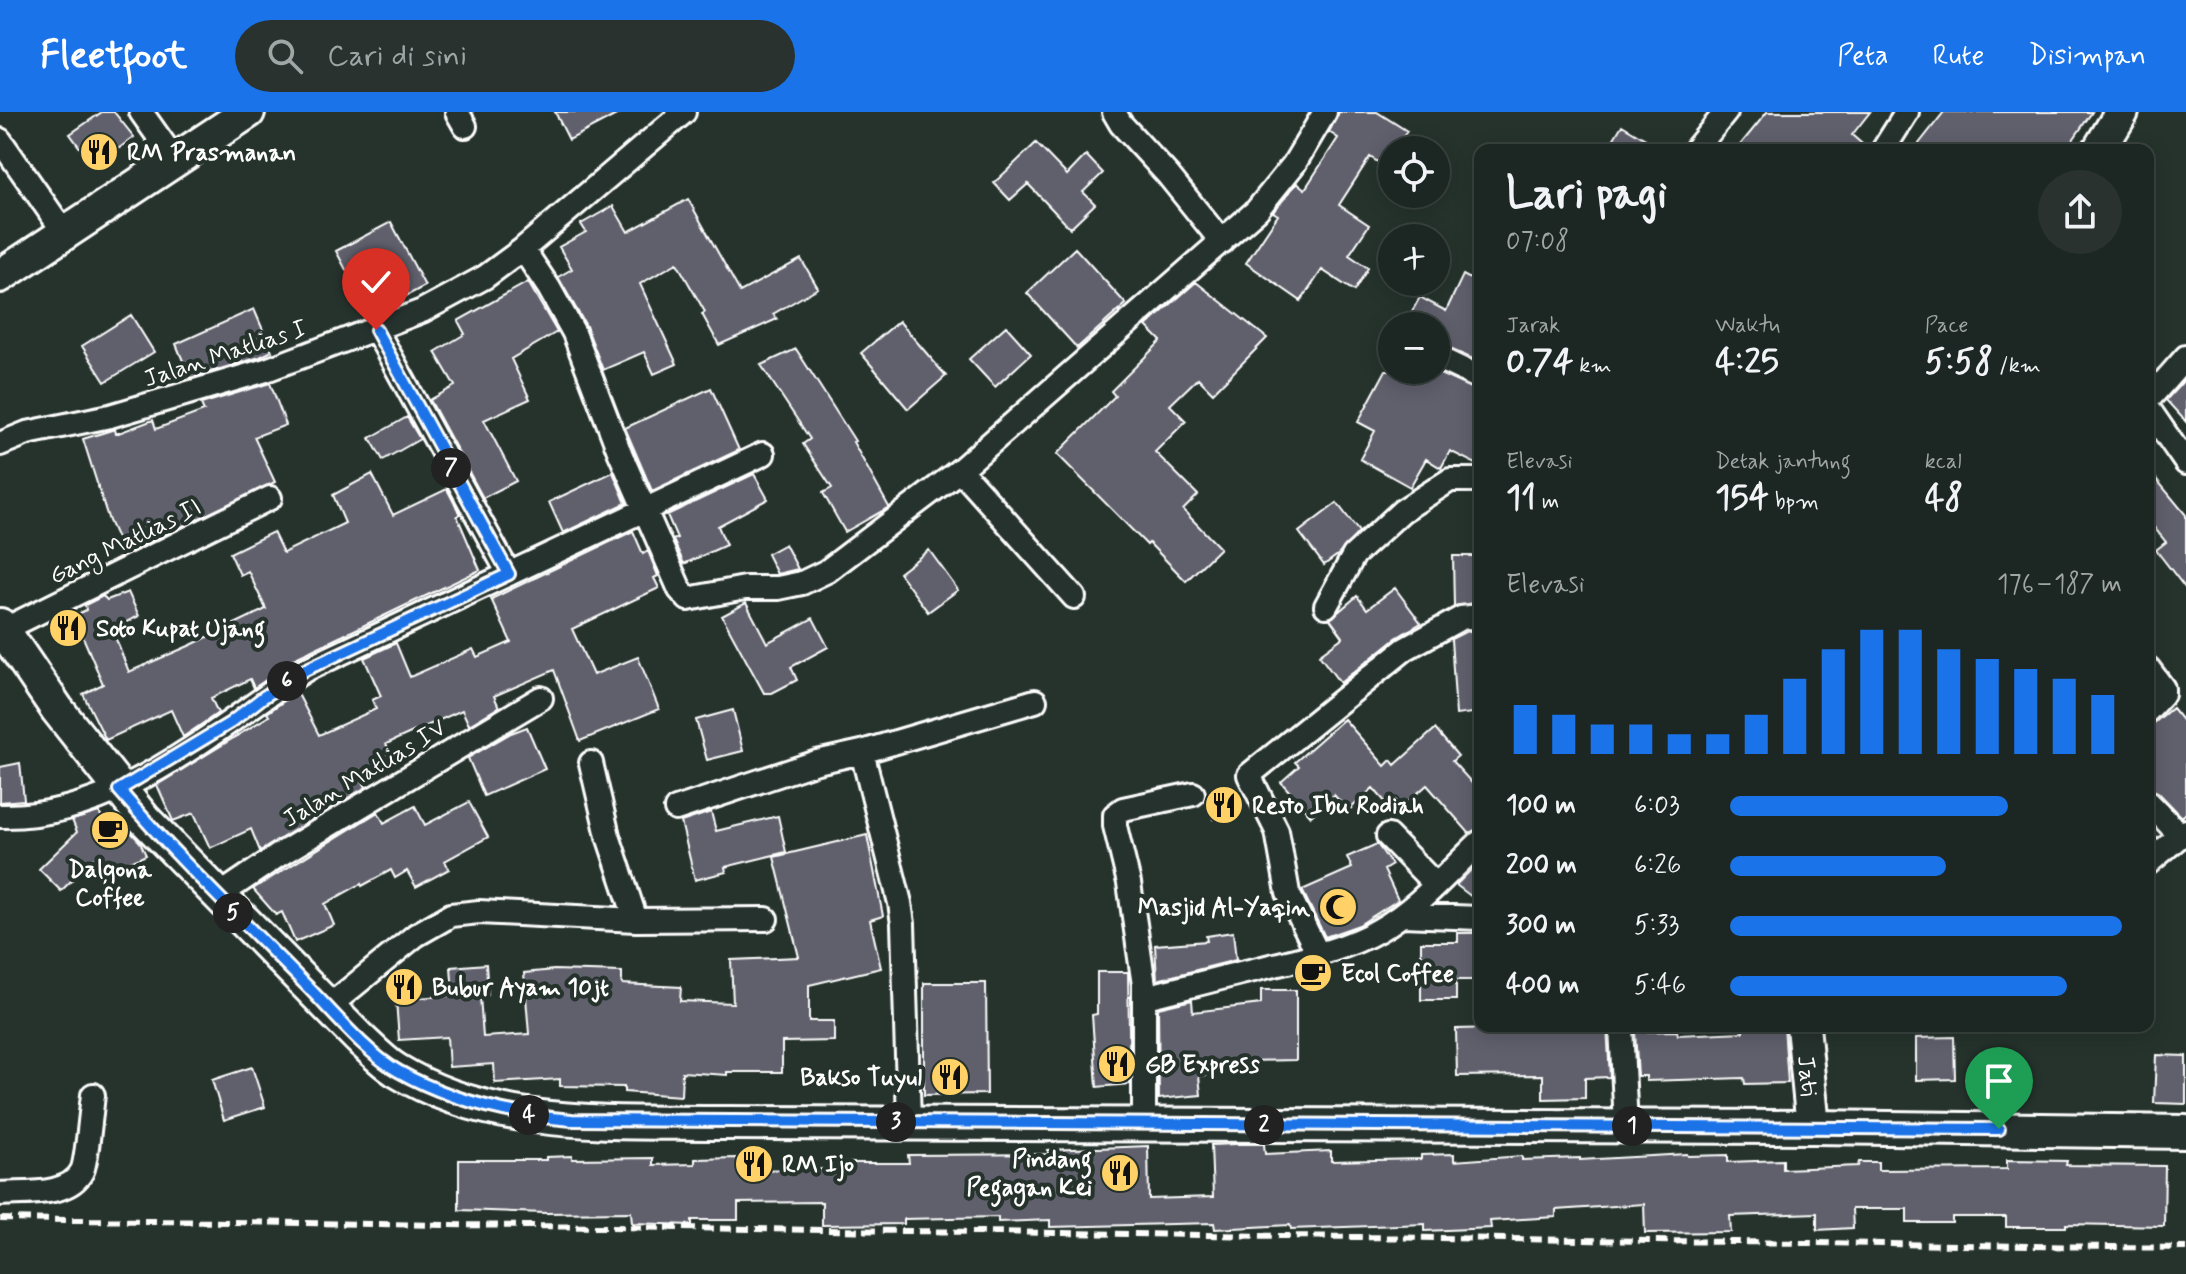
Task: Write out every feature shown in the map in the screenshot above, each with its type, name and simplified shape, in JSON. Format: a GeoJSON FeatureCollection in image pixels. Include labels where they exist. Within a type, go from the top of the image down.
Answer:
{"type":"FeatureCollection","features":[{"type":"Feature","properties":{"kind":"street"},"geometry":{"type":"LineString","coordinates":[[141,112],[175,160]]}},
{"type":"Feature","properties":{"kind":"street"},"geometry":{"type":"LineString","coordinates":[[0,276],[248,112]]}},
{"type":"Feature","properties":{"kind":"street","name":"Jalan Matlias I"},"geometry":{"type":"LineString","coordinates":[[0,444],[27,433],[110,416],[266,370],[376,330],[457,293],[523,249],[684,112]]}},
{"type":"Feature","properties":{"kind":"street"},"geometry":{"type":"LineString","coordinates":[[1114,112],[1222,242]]}},
{"type":"Feature","properties":{"kind":"street"},"geometry":{"type":"LineString","coordinates":[[523,249],[574,333],[644,510],[680,590],[688,599],[733,590],[778,588],[802,583],[827,571],[960,470],[1257,210],[1294,164],[1325,112]]}},
{"type":"Feature","properties":{"kind":"street"},"geometry":{"type":"LineString","coordinates":[[1700,144],[1726,112]]}},
{"type":"Feature","properties":{"kind":"street"},"geometry":{"type":"LineString","coordinates":[[1887,144],[1907,112]]}},
{"type":"Feature","properties":{"kind":"street"},"geometry":{"type":"LineString","coordinates":[[2103,144],[2122,112]]}},
{"type":"Feature","properties":{"kind":"street"},"geometry":{"type":"LineString","coordinates":[[0,140],[64,232]]}},
{"type":"Feature","properties":{"kind":"street"},"geometry":{"type":"LineString","coordinates":[[376,330],[509,574]]}},
{"type":"Feature","properties":{"kind":"street"},"geometry":{"type":"LineString","coordinates":[[2154,393],[2186,357]]}},
{"type":"Feature","properties":{"kind":"street"},"geometry":{"type":"LineString","coordinates":[[1450,364],[1474,375]]}},
{"type":"Feature","properties":{"kind":"street"},"geometry":{"type":"LineString","coordinates":[[2154,417],[2186,463]]}},
{"type":"Feature","properties":{"kind":"street"},"geometry":{"type":"LineString","coordinates":[[0,816],[32,815],[119,790],[230,723],[305,670],[763,454]]}},
{"type":"Feature","properties":{"kind":"street"},"geometry":{"type":"LineString","coordinates":[[960,470],[1074,597]]}},
{"type":"Feature","properties":{"kind":"street"},"geometry":{"type":"LineString","coordinates":[[1326,606],[1354,555],[1402,511],[1450,480],[1474,480]]}},
{"type":"Feature","properties":{"kind":"street","name":"Gang Matlias II"},"geometry":{"type":"LineString","coordinates":[[2,627],[270,498]]}},
{"type":"Feature","properties":{"kind":"street"},"geometry":{"type":"LineString","coordinates":[[1318,954],[1288,893],[1277,831],[1249,775],[1405,649],[1461,618],[1474,617]]}},
{"type":"Feature","properties":{"kind":"street"},"geometry":{"type":"LineString","coordinates":[[2,627],[57,709],[119,790],[217,897],[395,1069],[465,1101],[526,1115],[603,1121],[1813,1127],[2186,1132]]}},
{"type":"Feature","properties":{"kind":"street"},"geometry":{"type":"LineString","coordinates":[[2154,676],[2163,688],[2163,694],[2154,704]]}},
{"type":"Feature","properties":{"kind":"street","name":"Jalan Matlias IV"},"geometry":{"type":"LineString","coordinates":[[217,897],[279,855],[541,698]]}},
{"type":"Feature","properties":{"kind":"street"},"geometry":{"type":"LineString","coordinates":[[676,809],[817,762],[862,752],[1035,701]]}},
{"type":"Feature","properties":{"kind":"street"},"geometry":{"type":"LineString","coordinates":[[862,752],[901,914],[909,1122]]}},
{"type":"Feature","properties":{"kind":"street"},"geometry":{"type":"LineString","coordinates":[[591,763],[608,836],[636,920]]}},
{"type":"Feature","properties":{"kind":"street"},"geometry":{"type":"LineString","coordinates":[[1144,1124],[1145,997],[1132,897],[1115,815],[1123,809],[1193,794]]}},
{"type":"Feature","properties":{"kind":"street"},"geometry":{"type":"LineString","coordinates":[[2154,807],[2183,833],[2154,858]]}},
{"type":"Feature","properties":{"kind":"street"},"geometry":{"type":"LineString","coordinates":[[1388,836],[1435,884]]}},
{"type":"Feature","properties":{"kind":"street"},"geometry":{"type":"LineString","coordinates":[[1145,997],[1318,954],[1361,939],[1421,901],[1474,848]]}},
{"type":"Feature","properties":{"kind":"street"},"geometry":{"type":"LineString","coordinates":[[328,1007],[416,935],[451,915],[479,912],[636,920],[766,919]]}},
{"type":"Feature","properties":{"kind":"street"},"geometry":{"type":"LineString","coordinates":[[1402,915],[1474,918]]}},
{"type":"Feature","properties":{"kind":"street"},"geometry":{"type":"LineString","coordinates":[[1621,1032],[1626,1126]]}},
{"type":"Feature","properties":{"kind":"street","name":"Jati"},"geometry":{"type":"LineString","coordinates":[[1804,1032],[1813,1127]]}},
{"type":"Feature","properties":{"kind":"street"},"geometry":{"type":"LineString","coordinates":[[0,1194],[67,1186],[82,1171],[93,1095]]}},
{"type":"Feature","properties":{"kind":"building","name":"RM Prasmanan"},"geometry":{"type":"Polygon","coordinates":[[[102,112],[114,112],[134,137],[94,167],[70,134],[102,112]]]}},
{"type":"Feature","properties":{"kind":"building"},"geometry":{"type":"Polygon","coordinates":[[[555,112],[622,112],[569,140],[555,112]]]}},
{"type":"Feature","properties":{"kind":"building"},"geometry":{"type":"Polygon","coordinates":[[[1339,112],[1377,112],[1407,131],[1404,136],[1378,136],[1378,162],[1370,157],[1339,205],[1369,225],[1349,255],[1368,268],[1354,291],[1322,270],[1301,301],[1246,263],[1278,215],[1273,212],[1297,183],[1305,189],[1338,138],[1329,132],[1339,112]]]}},
{"type":"Feature","properties":{"kind":"building"},"geometry":{"type":"Polygon","coordinates":[[[1767,112],[1870,112],[1852,135],[1862,144],[1741,144],[1767,112]]]}},
{"type":"Feature","properties":{"kind":"building"},"geometry":{"type":"Polygon","coordinates":[[[1944,112],[2092,112],[2070,144],[1919,144],[1944,112]]]}},
{"type":"Feature","properties":{"kind":"building"},"geometry":{"type":"Polygon","coordinates":[[[1622,125],[1654,144],[1611,144],[1622,125]]]}},
{"type":"Feature","properties":{"kind":"building"},"geometry":{"type":"Polygon","coordinates":[[[1036,143],[1067,175],[1086,155],[1103,173],[1083,192],[1095,204],[1070,228],[1028,184],[1010,200],[994,183],[1036,143]]]}},
{"type":"Feature","properties":{"kind":"building"},"geometry":{"type":"Polygon","coordinates":[[[688,199],[740,292],[801,259],[818,288],[773,314],[777,319],[719,345],[702,314],[705,312],[677,263],[640,284],[677,364],[654,374],[644,352],[603,370],[586,326],[558,277],[572,269],[559,247],[586,232],[581,224],[613,206],[628,232],[688,199]]]}},
{"type":"Feature","properties":{"kind":"building"},"geometry":{"type":"Polygon","coordinates":[[[391,222],[425,286],[370,315],[336,251],[391,222]]]}},
{"type":"Feature","properties":{"kind":"building"},"geometry":{"type":"Polygon","coordinates":[[[1075,248],[1126,304],[1077,348],[1027,293],[1075,248]]]}},
{"type":"Feature","properties":{"kind":"building"},"geometry":{"type":"Polygon","coordinates":[[[1463,275],[1474,281],[1474,359],[1450,349],[1450,312],[1412,312],[1420,297],[1446,311],[1463,275]]]}},
{"type":"Feature","properties":{"kind":"building"},"geometry":{"type":"Polygon","coordinates":[[[528,282],[557,332],[511,359],[530,399],[484,420],[516,481],[483,498],[430,400],[455,386],[435,352],[465,334],[458,321],[528,282]]]}},
{"type":"Feature","properties":{"kind":"building"},"geometry":{"type":"Polygon","coordinates":[[[1196,282],[1267,338],[1213,393],[1198,378],[1170,405],[1186,421],[1155,452],[1198,495],[1183,510],[1220,548],[1186,581],[1057,454],[1115,396],[1111,391],[1161,341],[1146,326],[1196,282]]]}},
{"type":"Feature","properties":{"kind":"building"},"geometry":{"type":"Polygon","coordinates":[[[254,309],[272,351],[190,378],[176,344],[254,309]]]}},
{"type":"Feature","properties":{"kind":"building"},"geometry":{"type":"Polygon","coordinates":[[[131,315],[154,352],[105,382],[82,346],[131,315]]]}},
{"type":"Feature","properties":{"kind":"building"},"geometry":{"type":"Polygon","coordinates":[[[899,321],[946,376],[908,409],[861,353],[899,321]]]}},
{"type":"Feature","properties":{"kind":"building"},"geometry":{"type":"Polygon","coordinates":[[[1006,326],[1031,354],[995,387],[969,359],[1006,326]]]}},
{"type":"Feature","properties":{"kind":"building"},"geometry":{"type":"Polygon","coordinates":[[[796,349],[855,441],[889,507],[845,532],[823,493],[832,488],[803,444],[810,439],[761,365],[796,349]]]}},
{"type":"Feature","properties":{"kind":"building"},"geometry":{"type":"Polygon","coordinates":[[[2186,378],[2186,422],[2166,400],[2186,378]]]}},
{"type":"Feature","properties":{"kind":"building"},"geometry":{"type":"Polygon","coordinates":[[[1450,379],[1474,389],[1474,463],[1450,451],[1441,468],[1426,459],[1410,487],[1360,459],[1375,431],[1358,422],[1378,384],[1450,384],[1450,379]]]}},
{"type":"Feature","properties":{"kind":"building"},"geometry":{"type":"Polygon","coordinates":[[[270,383],[286,425],[254,437],[275,482],[124,554],[109,521],[83,439],[115,429],[116,434],[153,420],[156,429],[204,411],[201,404],[270,383]]]}},
{"type":"Feature","properties":{"kind":"building"},"geometry":{"type":"Polygon","coordinates":[[[711,388],[739,450],[652,491],[625,428],[711,388]]]}},
{"type":"Feature","properties":{"kind":"building"},"geometry":{"type":"Polygon","coordinates":[[[407,417],[420,439],[383,460],[370,438],[407,417]]]}},
{"type":"Feature","properties":{"kind":"building"},"geometry":{"type":"Polygon","coordinates":[[[613,472],[626,503],[563,533],[549,502],[613,472]]]}},
{"type":"Feature","properties":{"kind":"building"},"geometry":{"type":"Polygon","coordinates":[[[372,474],[393,515],[447,489],[460,514],[457,516],[480,570],[283,664],[285,667],[254,688],[250,679],[211,698],[218,713],[183,737],[171,710],[106,740],[83,694],[103,684],[74,616],[86,610],[85,605],[103,596],[107,600],[128,592],[139,616],[112,629],[129,672],[191,645],[266,609],[248,571],[240,575],[230,553],[273,532],[283,553],[345,523],[333,495],[372,474]]]}},
{"type":"Feature","properties":{"kind":"building"},"geometry":{"type":"Polygon","coordinates":[[[754,474],[768,499],[718,526],[726,545],[684,564],[673,540],[677,538],[667,515],[754,474]]]}},
{"type":"Feature","properties":{"kind":"building"},"geometry":{"type":"Polygon","coordinates":[[[2154,476],[2186,515],[2186,589],[2156,550],[2166,542],[2154,527],[2154,476]]]}},
{"type":"Feature","properties":{"kind":"building"},"geometry":{"type":"Polygon","coordinates":[[[1337,503],[1359,532],[1324,565],[1299,532],[1337,503]]]}},
{"type":"Feature","properties":{"kind":"building"},"geometry":{"type":"Polygon","coordinates":[[[633,531],[643,554],[648,551],[658,576],[654,578],[659,588],[572,629],[593,675],[638,657],[659,709],[580,741],[554,670],[494,696],[499,707],[469,725],[462,710],[386,744],[394,761],[360,776],[366,787],[260,851],[251,829],[210,848],[194,813],[173,821],[157,785],[269,716],[267,713],[297,692],[319,735],[376,709],[372,700],[381,696],[364,658],[396,643],[410,677],[473,649],[477,657],[511,642],[491,599],[633,531]]]}},
{"type":"Feature","properties":{"kind":"building"},"geometry":{"type":"Polygon","coordinates":[[[785,544],[798,569],[777,574],[767,554],[785,544]]]}},
{"type":"Feature","properties":{"kind":"building"},"geometry":{"type":"Polygon","coordinates":[[[929,550],[958,590],[928,612],[899,573],[929,550]]]}},
{"type":"Feature","properties":{"kind":"building"},"geometry":{"type":"Polygon","coordinates":[[[1453,556],[1474,556],[1474,603],[1454,606],[1453,556]]]}},
{"type":"Feature","properties":{"kind":"building"},"geometry":{"type":"Polygon","coordinates":[[[1395,588],[1421,623],[1396,638],[1340,683],[1319,655],[1343,637],[1330,619],[1357,596],[1367,609],[1395,588]]]}},
{"type":"Feature","properties":{"kind":"building"},"geometry":{"type":"Polygon","coordinates":[[[746,603],[767,643],[813,618],[828,647],[791,667],[797,680],[772,693],[764,693],[722,616],[746,603]]]}},
{"type":"Feature","properties":{"kind":"building"},"geometry":{"type":"Polygon","coordinates":[[[1474,631],[1474,713],[1456,715],[1451,639],[1474,631]]]}},
{"type":"Feature","properties":{"kind":"building"},"geometry":{"type":"Polygon","coordinates":[[[2172,708],[2186,725],[2186,813],[2182,817],[2154,790],[2154,723],[2172,708]]]}},
{"type":"Feature","properties":{"kind":"building"},"geometry":{"type":"Polygon","coordinates":[[[733,710],[743,751],[707,760],[696,720],[733,710]]]}},
{"type":"Feature","properties":{"kind":"building"},"geometry":{"type":"Polygon","coordinates":[[[1344,719],[1385,766],[1391,760],[1395,765],[1435,729],[1458,756],[1452,761],[1474,785],[1474,831],[1469,833],[1427,785],[1395,813],[1373,788],[1348,811],[1334,795],[1311,816],[1281,782],[1299,766],[1295,762],[1344,719]]]}},
{"type":"Feature","properties":{"kind":"building"},"geometry":{"type":"Polygon","coordinates":[[[527,727],[545,769],[484,796],[468,758],[527,727]]]}},
{"type":"Feature","properties":{"kind":"building"},"geometry":{"type":"Polygon","coordinates":[[[20,763],[24,800],[0,802],[0,767],[20,763]]]}},
{"type":"Feature","properties":{"kind":"building","name":"Resto Ibu Rodiah"},"geometry":{"type":"Polygon","coordinates":[[[1235,792],[1239,813],[1213,819],[1208,798],[1235,792]]]}},
{"type":"Feature","properties":{"kind":"building"},"geometry":{"type":"Polygon","coordinates":[[[469,802],[488,837],[445,861],[449,869],[416,887],[407,871],[395,878],[391,870],[361,884],[325,904],[334,925],[295,942],[282,912],[276,915],[253,889],[378,812],[384,823],[415,806],[425,825],[469,802]]]}},
{"type":"Feature","properties":{"kind":"building"},"geometry":{"type":"Polygon","coordinates":[[[99,812],[110,835],[127,828],[140,842],[146,855],[101,876],[93,859],[61,891],[39,869],[77,832],[72,820],[99,812]]]}},
{"type":"Feature","properties":{"kind":"building"},"geometry":{"type":"Polygon","coordinates":[[[711,812],[716,831],[778,816],[786,852],[725,867],[726,872],[695,880],[681,822],[711,812]]]}},
{"type":"Feature","properties":{"kind":"building"},"geometry":{"type":"Polygon","coordinates":[[[867,835],[883,916],[870,920],[881,968],[809,985],[809,1021],[834,1021],[834,1041],[782,1042],[782,1072],[727,1072],[727,1075],[682,1072],[681,1096],[624,1092],[624,1087],[560,1086],[560,1079],[495,1083],[494,1064],[449,1067],[447,1037],[399,1040],[396,1000],[453,995],[451,967],[486,964],[488,995],[480,996],[483,1037],[529,1034],[524,973],[554,970],[622,972],[622,984],[681,987],[680,1001],[733,1003],[731,960],[799,957],[774,857],[867,835]]]}},
{"type":"Feature","properties":{"kind":"building"},"geometry":{"type":"Polygon","coordinates":[[[1377,844],[1392,865],[1384,870],[1398,900],[1359,925],[1325,937],[1302,890],[1352,868],[1347,857],[1377,844]]]}},
{"type":"Feature","properties":{"kind":"building"},"geometry":{"type":"Polygon","coordinates":[[[1474,867],[1474,898],[1456,885],[1474,867]]]}},
{"type":"Feature","properties":{"kind":"building"},"geometry":{"type":"Polygon","coordinates":[[[1233,932],[1236,960],[1157,980],[1155,945],[1207,941],[1206,936],[1233,932]]]}},
{"type":"Feature","properties":{"kind":"building"},"geometry":{"type":"Polygon","coordinates":[[[1458,933],[1474,933],[1474,980],[1456,980],[1456,1000],[1421,1000],[1421,942],[1458,942],[1458,933]]]}},
{"type":"Feature","properties":{"kind":"building"},"geometry":{"type":"Polygon","coordinates":[[[1097,972],[1128,972],[1130,1084],[1097,1087],[1092,1015],[1097,1014],[1097,972]]]}},
{"type":"Feature","properties":{"kind":"building"},"geometry":{"type":"Polygon","coordinates":[[[924,983],[986,983],[987,1094],[924,1095],[924,983]]]}},
{"type":"Feature","properties":{"kind":"building"},"geometry":{"type":"Polygon","coordinates":[[[1261,990],[1296,990],[1296,1060],[1247,1061],[1248,1070],[1199,1076],[1201,1095],[1159,1099],[1158,1008],[1192,1000],[1193,1012],[1261,1004],[1261,990]]]}},
{"type":"Feature","properties":{"kind":"building"},"geometry":{"type":"Polygon","coordinates":[[[1456,1029],[1474,1029],[1474,1032],[1607,1032],[1610,1077],[1585,1078],[1585,1098],[1543,1099],[1543,1075],[1457,1076],[1456,1029]]]}},
{"type":"Feature","properties":{"kind":"building"},"geometry":{"type":"Polygon","coordinates":[[[1635,1032],[1677,1032],[1678,1035],[1784,1032],[1788,1083],[1745,1084],[1744,1078],[1646,1081],[1646,1076],[1638,1076],[1635,1032]]]}},
{"type":"Feature","properties":{"kind":"building"},"geometry":{"type":"Polygon","coordinates":[[[1954,1037],[1955,1079],[1916,1080],[1916,1038],[1954,1037]]]}},
{"type":"Feature","properties":{"kind":"building"},"geometry":{"type":"Polygon","coordinates":[[[2156,1055],[2186,1056],[2186,1104],[2154,1103],[2156,1055]]]}},
{"type":"Feature","properties":{"kind":"building"},"geometry":{"type":"Polygon","coordinates":[[[252,1067],[265,1107],[224,1120],[212,1080],[252,1067]]]}},
{"type":"Feature","properties":{"kind":"building"},"geometry":{"type":"Polygon","coordinates":[[[1264,1144],[1265,1154],[1331,1151],[1331,1161],[1421,1159],[1421,1155],[1454,1154],[1454,1161],[1522,1156],[1522,1160],[1580,1160],[1687,1154],[1728,1155],[1728,1162],[1783,1160],[1783,1169],[1858,1166],[1859,1162],[1878,1162],[1878,1170],[2007,1169],[2007,1160],[2067,1161],[2066,1165],[2165,1166],[2164,1226],[2066,1224],[2066,1227],[2006,1227],[2006,1217],[1952,1217],[1952,1223],[1907,1223],[1907,1209],[1852,1209],[1853,1228],[1817,1230],[1817,1213],[1730,1216],[1731,1232],[1645,1233],[1644,1204],[1556,1210],[1556,1217],[1490,1221],[1491,1228],[1425,1231],[1425,1224],[1291,1229],[1290,1225],[1215,1229],[1214,1223],[1050,1227],[1050,1220],[998,1222],[998,1217],[904,1219],[904,1224],[822,1225],[822,1202],[738,1203],[738,1220],[692,1220],[692,1225],[632,1223],[631,1212],[459,1210],[459,1160],[546,1160],[546,1157],[572,1156],[572,1159],[653,1158],[653,1165],[695,1164],[695,1159],[738,1158],[738,1170],[843,1169],[843,1163],[909,1163],[908,1155],[1048,1154],[1048,1150],[1148,1146],[1149,1199],[1213,1197],[1211,1145],[1264,1144]]]}},
{"type":"Feature","properties":{"kind":"railway"},"geometry":{"type":"LineString","coordinates":[[0,1219],[2186,1248]]}},
{"type":"Feature","properties":{"kind":"place","name":"RM Prasmanan"},"geometry":{"type":"Point","coordinates":[99,152]}},
{"type":"Feature","properties":{"kind":"place","name":"Soto Kupat Ujang"},"geometry":{"type":"Point","coordinates":[68,628]}},
{"type":"Feature","properties":{"kind":"place","name":"Resto Ibu Rodiah"},"geometry":{"type":"Point","coordinates":[1224,805]}},
{"type":"Feature","properties":{"kind":"place","name":"Dalgona Coffee"},"geometry":{"type":"Point","coordinates":[110,830]}},
{"type":"Feature","properties":{"kind":"place","name":"Masjid Al-Yaqin"},"geometry":{"type":"Point","coordinates":[1338,907]}},
{"type":"Feature","properties":{"kind":"place","name":"Ecol Coffee"},"geometry":{"type":"Point","coordinates":[1313,973]}},
{"type":"Feature","properties":{"kind":"place","name":"Bubur Ayam 10jt"},"geometry":{"type":"Point","coordinates":[404,987]}},
{"type":"Feature","properties":{"kind":"place","name":"GB Express"},"geometry":{"type":"Point","coordinates":[1117,1064]}},
{"type":"Feature","properties":{"kind":"place","name":"Bakso Tuyul"},"geometry":{"type":"Point","coordinates":[950,1077]}},
{"type":"Feature","properties":{"kind":"place","name":"RM Ijo"},"geometry":{"type":"Point","coordinates":[754,1164]}},
{"type":"Feature","properties":{"kind":"place","name":"Pindang Pegagan Kei"},"geometry":{"type":"Point","coordinates":[1120,1173]}},
{"type":"Feature","properties":{"kind":"route"},"geometry":{"type":"LineString","coordinates":[[376,330],[509,574],[305,670],[230,723],[119,790],[217,897],[359,1038],[395,1069],[431,1088],[465,1101],[503,1110],[572,1120],[1999,1129]]}}]}
